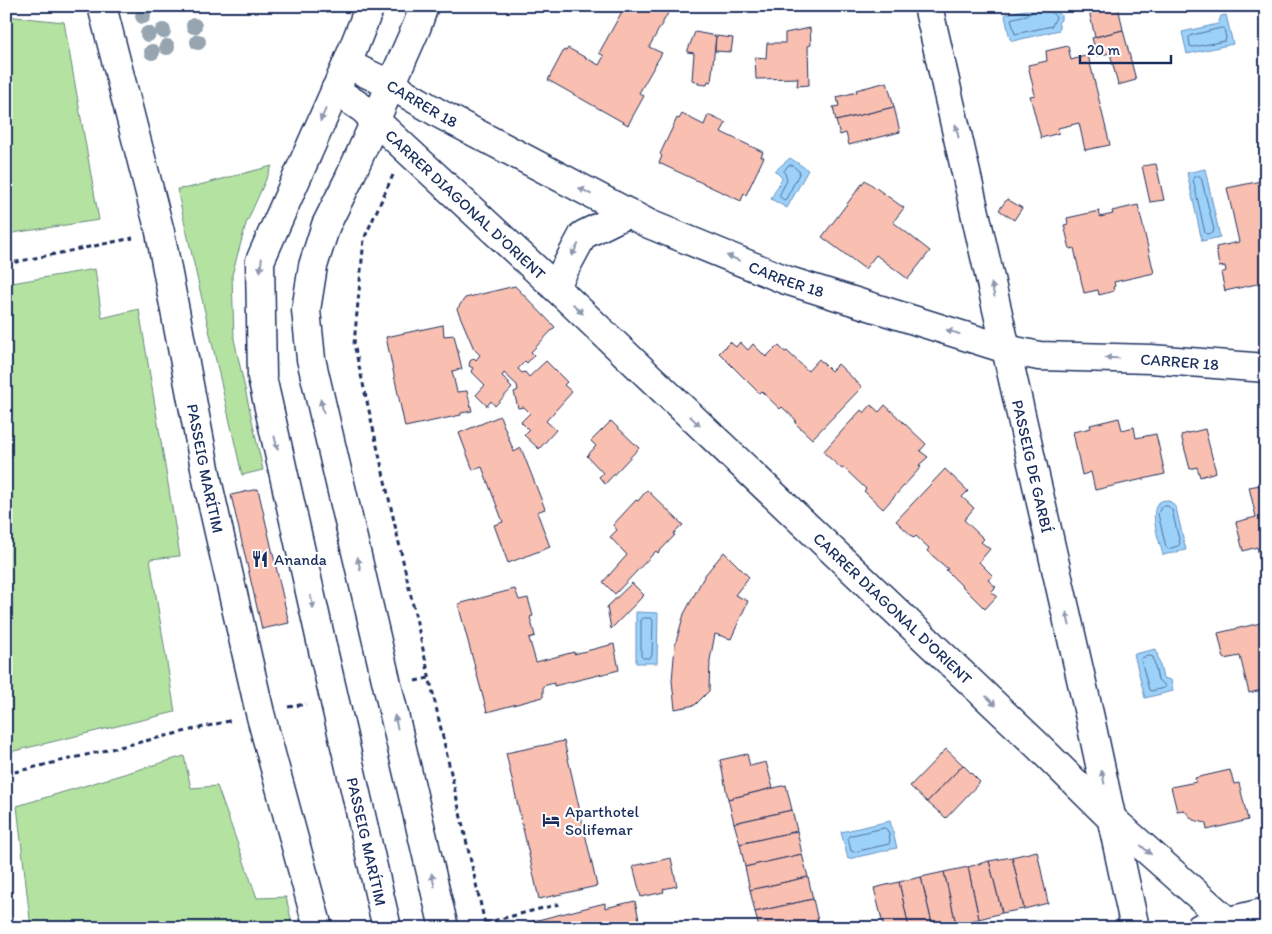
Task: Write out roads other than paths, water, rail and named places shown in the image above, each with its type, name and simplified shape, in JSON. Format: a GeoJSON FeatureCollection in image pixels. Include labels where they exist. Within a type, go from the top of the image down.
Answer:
{"type":"FeatureCollection","features":[{"type":"Feature","properties":{"kind":"street","name":"PASSEIG MARÍTIM"},"geometry":{"type":"LineString","coordinates":[[102,6],[160,232],[208,484],[260,713],[318,928]]}},
{"type":"Feature","properties":{"kind":"street","name":"PASSEIG MARÍTIM"},"geometry":{"type":"LineString","coordinates":[[370,6],[347,64],[260,261],[262,377],[322,650],[387,928]]}},
{"type":"Feature","properties":{"kind":"street"},"geometry":{"type":"LineString","coordinates":[[424,6],[375,121],[326,225],[313,266],[306,310],[311,359],[444,928]]}},
{"type":"Feature","properties":{"kind":"street","name":"PASSEIG DE GARBÍ"},"geometry":{"type":"LineString","coordinates":[[928,6],[1135,928]]}},
{"type":"Feature","properties":{"kind":"street","name":"CARRER 18"},"geometry":{"type":"LineString","coordinates":[[347,64],[391,85],[440,114],[649,224],[786,280],[1006,348],[1039,356],[1151,359],[1266,368]]}},
{"type":"Feature","properties":{"kind":"street"},"geometry":{"type":"LineString","coordinates":[[335,90],[362,108],[375,121]]}},
{"type":"Feature","properties":{"kind":"street","name":"CARRER DIAGONAL D'ORIENT"},"geometry":{"type":"LineString","coordinates":[[375,121],[555,287],[1036,744],[1112,819],[1232,924]]}},
{"type":"Feature","properties":{"kind":"street","name":"CARRER DIAGONAL D'ORIENT"},"geometry":{"type":"LineString","coordinates":[[555,287],[583,235],[628,213]]}},
{"type":"Feature","properties":{"kind":"street"},"geometry":{"type":"LineString","coordinates":[[1200,928],[1232,924],[1266,912]]}},
{"type":"Feature","properties":{"kind":"water"},"geometry":{"type":"Polygon","coordinates":[[[1041,6],[1055,6],[1061,15],[1061,20],[1058,23],[1059,30],[1013,41],[1010,39],[1006,14],[1041,6]]]}},
{"type":"Feature","properties":{"kind":"water"},"geometry":{"type":"Polygon","coordinates":[[[1226,15],[1233,44],[1187,54],[1182,32],[1218,24],[1221,16],[1226,15]]]}},
{"type":"Feature","properties":{"kind":"water"},"geometry":{"type":"Polygon","coordinates":[[[790,158],[808,170],[787,208],[771,199],[782,178],[775,171],[790,158]]]}},
{"type":"Feature","properties":{"kind":"water"},"geometry":{"type":"Polygon","coordinates":[[[1205,169],[1220,237],[1202,241],[1187,173],[1205,169]]]}},
{"type":"Feature","properties":{"kind":"water"},"geometry":{"type":"Polygon","coordinates":[[[1165,500],[1171,502],[1176,508],[1186,550],[1163,555],[1154,515],[1155,508],[1165,500]]]}},
{"type":"Feature","properties":{"kind":"water"},"geometry":{"type":"Polygon","coordinates":[[[636,612],[658,613],[657,663],[636,663],[636,612]]]}},
{"type":"Feature","properties":{"kind":"water"},"geometry":{"type":"Polygon","coordinates":[[[1156,649],[1163,678],[1171,680],[1173,691],[1145,698],[1134,654],[1156,649]]]}},
{"type":"Feature","properties":{"kind":"water"},"geometry":{"type":"Polygon","coordinates":[[[890,821],[897,848],[848,859],[841,832],[890,821]]]}},
{"type":"Feature","properties":{"kind":"place","name":"Ananda"},"geometry":{"type":"Point","coordinates":[260,559]}},
{"type":"Feature","properties":{"kind":"place","name":"Aparthotel Solifemar"},"geometry":{"type":"Point","coordinates":[551,820]}}]}
